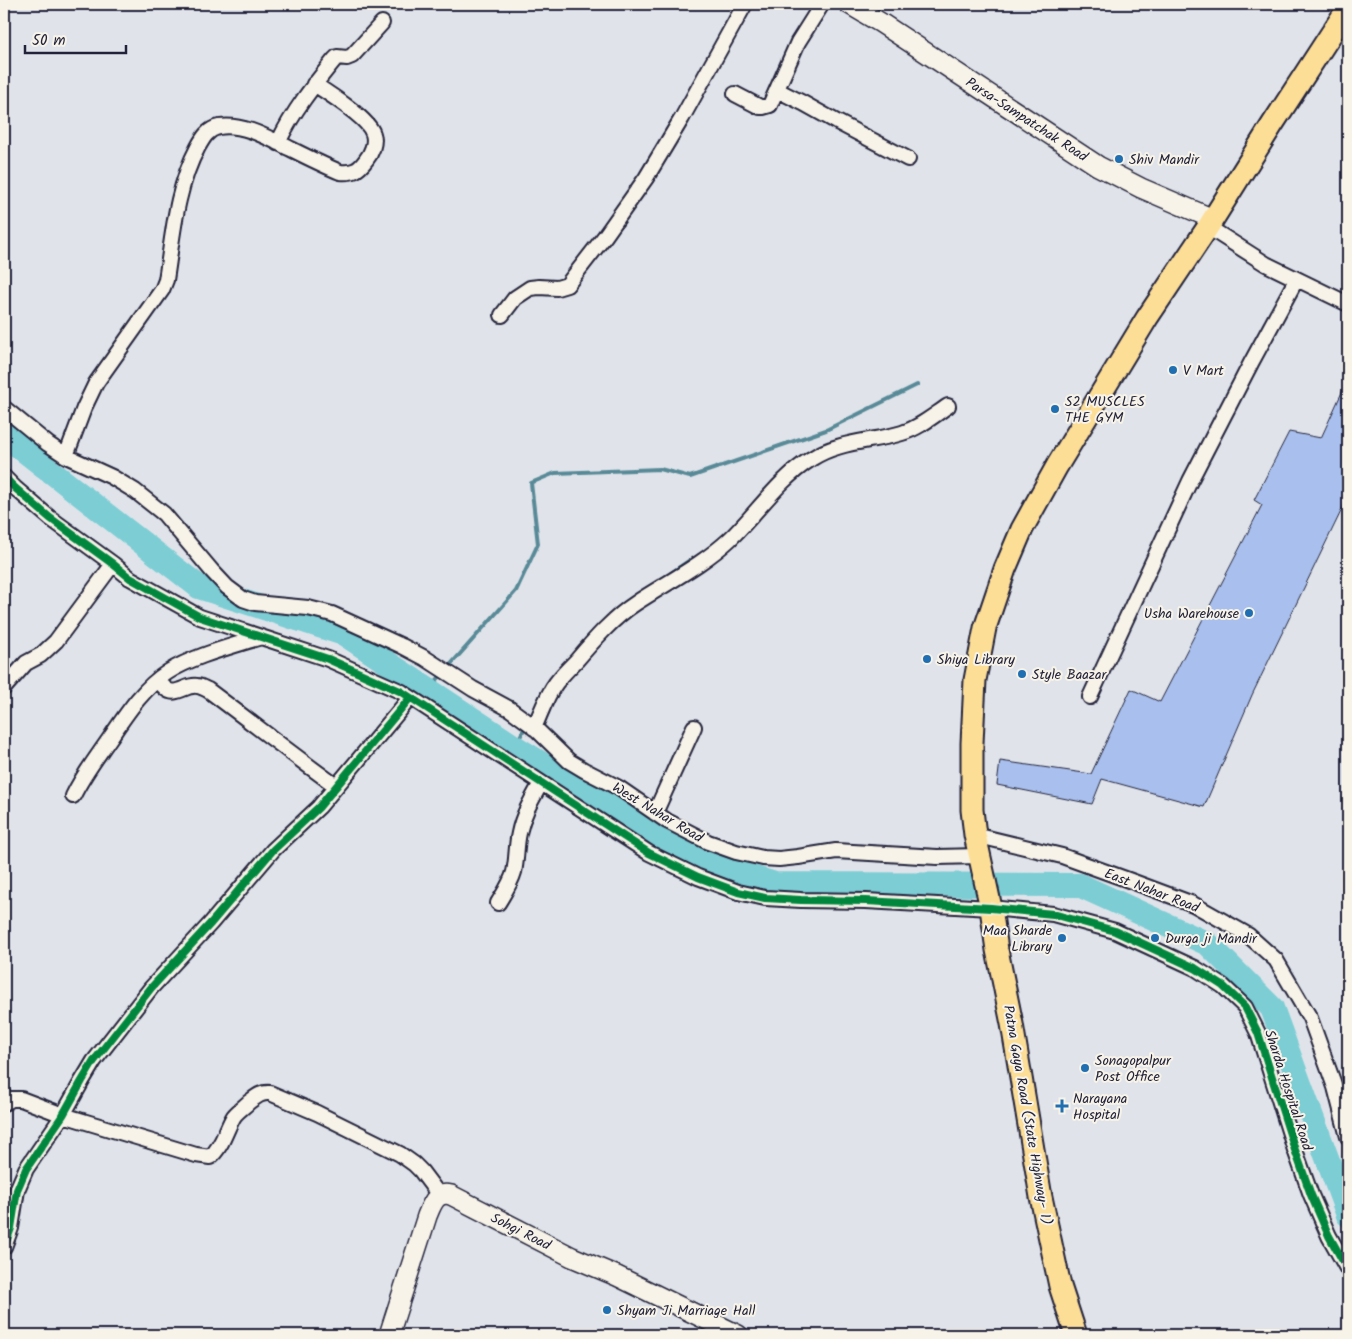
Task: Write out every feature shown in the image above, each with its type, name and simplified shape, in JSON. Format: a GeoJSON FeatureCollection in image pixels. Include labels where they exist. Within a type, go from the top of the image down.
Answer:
{"type":"FeatureCollection","features":[{"type":"Feature","properties":{"kind":"main road","name":"Patna Gaya Road (State Highway- 1)"},"geometry":{"type":"LineString","coordinates":[[1076,1335],[1060,1286],[1041,1197],[1012,1024],[978,852],[972,810],[975,680],[985,628],[1005,569],[1022,529],[1061,458],[1147,318],[1348,8]]}},
{"type":"Feature","properties":{"kind":"street"},"geometry":{"type":"LineString","coordinates":[[502,315],[515,298],[530,288],[557,288],[567,285],[646,178],[682,118],[744,4]]}},
{"type":"Feature","properties":{"kind":"street"},"geometry":{"type":"LineString","coordinates":[[735,94],[763,108],[770,105],[798,42],[822,4]]}},
{"type":"Feature","properties":{"kind":"street","name":"Parsa-Sampatchak Road"},"geometry":{"type":"LineString","coordinates":[[849,4],[881,23],[1098,166],[1210,223]]}},
{"type":"Feature","properties":{"kind":"street"},"geometry":{"type":"LineString","coordinates":[[278,143],[296,109],[335,59],[337,57],[347,58],[352,56],[382,23]]}},
{"type":"Feature","properties":{"kind":"street"},"geometry":{"type":"LineString","coordinates":[[66,456],[84,408],[96,383],[162,290],[166,280],[176,209],[182,185],[189,163],[203,138],[210,131],[219,127],[229,127],[255,133],[340,172],[350,173],[356,170],[368,157],[374,141],[373,133],[355,113],[314,84]]}},
{"type":"Feature","properties":{"kind":"street"},"geometry":{"type":"LineString","coordinates":[[777,90],[908,159]]}},
{"type":"Feature","properties":{"kind":"street"},"geometry":{"type":"LineString","coordinates":[[1210,223],[1266,264],[1348,304]]}},
{"type":"Feature","properties":{"kind":"street"},"geometry":{"type":"LineString","coordinates":[[1090,697],[1190,481],[1296,280]]}},
{"type":"Feature","properties":{"kind":"street"},"geometry":{"type":"LineString","coordinates":[[533,727],[555,684],[590,645],[635,604],[694,568],[730,539],[793,472],[811,458],[830,449],[902,432],[924,423],[948,406]]}},
{"type":"Feature","properties":{"kind":"street","name":"West Nahar Road"},"geometry":{"type":"LineString","coordinates":[[4,408],[48,444],[66,456],[112,477],[135,491],[164,514],[212,571],[227,587],[243,599],[255,603],[308,608],[332,614],[425,658],[473,689],[510,709],[533,727],[569,761],[619,788],[667,821],[708,842],[736,852],[763,858],[780,859],[798,858],[836,851],[937,857],[978,852]]}},
{"type":"Feature","properties":{"kind":"street","name":"Sharda Hospital Road"},"geometry":{"type":"LineString","coordinates":[[4,477],[50,518],[130,578],[200,617],[328,658],[402,692],[649,853],[698,877],[738,892],[765,898],[866,901],[989,900],[1053,914],[1115,931],[1194,968],[1223,986],[1244,1007],[1258,1033],[1311,1195],[1329,1236],[1348,1270]]}},
{"type":"Feature","properties":{"kind":"street"},"geometry":{"type":"LineString","coordinates":[[4,688],[26,663],[41,655],[56,641],[113,564]]}},
{"type":"Feature","properties":{"kind":"street"},"geometry":{"type":"LineString","coordinates":[[73,796],[81,780],[147,688],[170,671],[208,654],[262,637]]}},
{"type":"Feature","properties":{"kind":"street"},"geometry":{"type":"LineString","coordinates":[[158,679],[165,688],[172,692],[192,686],[208,690],[336,786]]}},
{"type":"Feature","properties":{"kind":"street"},"geometry":{"type":"LineString","coordinates":[[4,1247],[11,1228],[17,1190],[26,1169],[63,1115],[94,1061],[151,988],[211,923],[273,850],[313,813],[410,698]]}},
{"type":"Feature","properties":{"kind":"street"},"geometry":{"type":"LineString","coordinates":[[655,813],[694,726]]}},
{"type":"Feature","properties":{"kind":"street"},"geometry":{"type":"LineString","coordinates":[[498,903],[508,887],[514,870],[518,835],[523,818],[529,803],[541,783]]}},
{"type":"Feature","properties":{"kind":"street","name":"East Nahar Road"},"geometry":{"type":"LineString","coordinates":[[978,852],[1062,856],[1193,904],[1248,935],[1276,960],[1310,1018],[1335,1087],[1348,1137]]}},
{"type":"Feature","properties":{"kind":"street"},"geometry":{"type":"LineString","coordinates":[[4,1103],[12,1099],[21,1100],[63,1115],[196,1155],[210,1157],[216,1151],[238,1111],[263,1092],[274,1094],[317,1113],[400,1154],[421,1171],[439,1195],[427,1216],[389,1335]]}},
{"type":"Feature","properties":{"kind":"street","name":"Sohgi Road"},"geometry":{"type":"LineString","coordinates":[[439,1195],[447,1194],[572,1257],[617,1276],[738,1335]]}},
{"type":"Feature","properties":{"kind":"building","name":"Usha Warehouse"},"geometry":{"type":"Polygon","coordinates":[[[1348,379],[1348,497],[1252,695],[1204,807],[1102,779],[1092,804],[997,785],[1000,761],[1091,774],[1131,689],[1160,702],[1262,505],[1254,500],[1289,432],[1321,438],[1348,379]]]}},
{"type":"Feature","properties":{"kind":"waterway"},"geometry":{"type":"LineString","coordinates":[[428,690],[516,591],[538,544],[531,483],[555,473],[660,469],[690,477],[826,430],[917,385]]}},
{"type":"Feature","properties":{"kind":"waterway"},"geometry":{"type":"LineString","coordinates":[[4,435],[199,587],[344,634],[515,747],[661,838],[739,873],[775,884],[1079,885],[1208,944],[1272,1008],[1348,1215]]}},
{"type":"Feature","properties":{"kind":"waterway"},"geometry":{"type":"LineString","coordinates":[[671,573],[690,560]]}},
{"type":"Feature","properties":{"kind":"waterway"},"geometry":{"type":"LineString","coordinates":[[515,747],[526,725]]}},
{"type":"Feature","properties":{"kind":"cycle path"},"geometry":{"type":"LineString","coordinates":[[4,477],[50,518],[130,578],[200,617],[328,659],[402,692],[649,853],[698,877],[738,892],[765,898],[866,901],[991,908],[1053,914],[1115,931],[1195,968],[1223,986],[1245,1007],[1258,1033],[1311,1195],[1329,1236],[1348,1270]]}},
{"type":"Feature","properties":{"kind":"cycle path"},"geometry":{"type":"LineString","coordinates":[[4,1247],[11,1228],[17,1190],[26,1169],[63,1115],[94,1061],[151,988],[211,923],[273,850],[319,807],[410,698]]}},
{"type":"Feature","properties":{"kind":"place","name":"Shiv Mandir"},"geometry":{"type":"Point","coordinates":[1119,159]}},
{"type":"Feature","properties":{"kind":"place","name":"V Mart"},"geometry":{"type":"Point","coordinates":[1173,370]}},
{"type":"Feature","properties":{"kind":"place","name":"S2 MUSCLES THE GYM"},"geometry":{"type":"Point","coordinates":[1055,409]}},
{"type":"Feature","properties":{"kind":"place","name":"Usha Warehouse"},"geometry":{"type":"Point","coordinates":[1249,613]}},
{"type":"Feature","properties":{"kind":"place","name":"Shiya Library"},"geometry":{"type":"Point","coordinates":[927,659]}},
{"type":"Feature","properties":{"kind":"place","name":"Style Baazar"},"geometry":{"type":"Point","coordinates":[1022,674]}},
{"type":"Feature","properties":{"kind":"place","name":"Maa Sharde Library"},"geometry":{"type":"Point","coordinates":[1062,938]}},
{"type":"Feature","properties":{"kind":"place","name":"Durga ji Mandir"},"geometry":{"type":"Point","coordinates":[1155,938]}},
{"type":"Feature","properties":{"kind":"place","name":"Sonagopalpur Post Office"},"geometry":{"type":"Point","coordinates":[1085,1068]}},
{"type":"Feature","properties":{"kind":"place","name":"Narayana Hospital"},"geometry":{"type":"Point","coordinates":[1062,1106]}},
{"type":"Feature","properties":{"kind":"place","name":"Shyam Ji Marriage Hall"},"geometry":{"type":"Point","coordinates":[607,1310]}}]}
